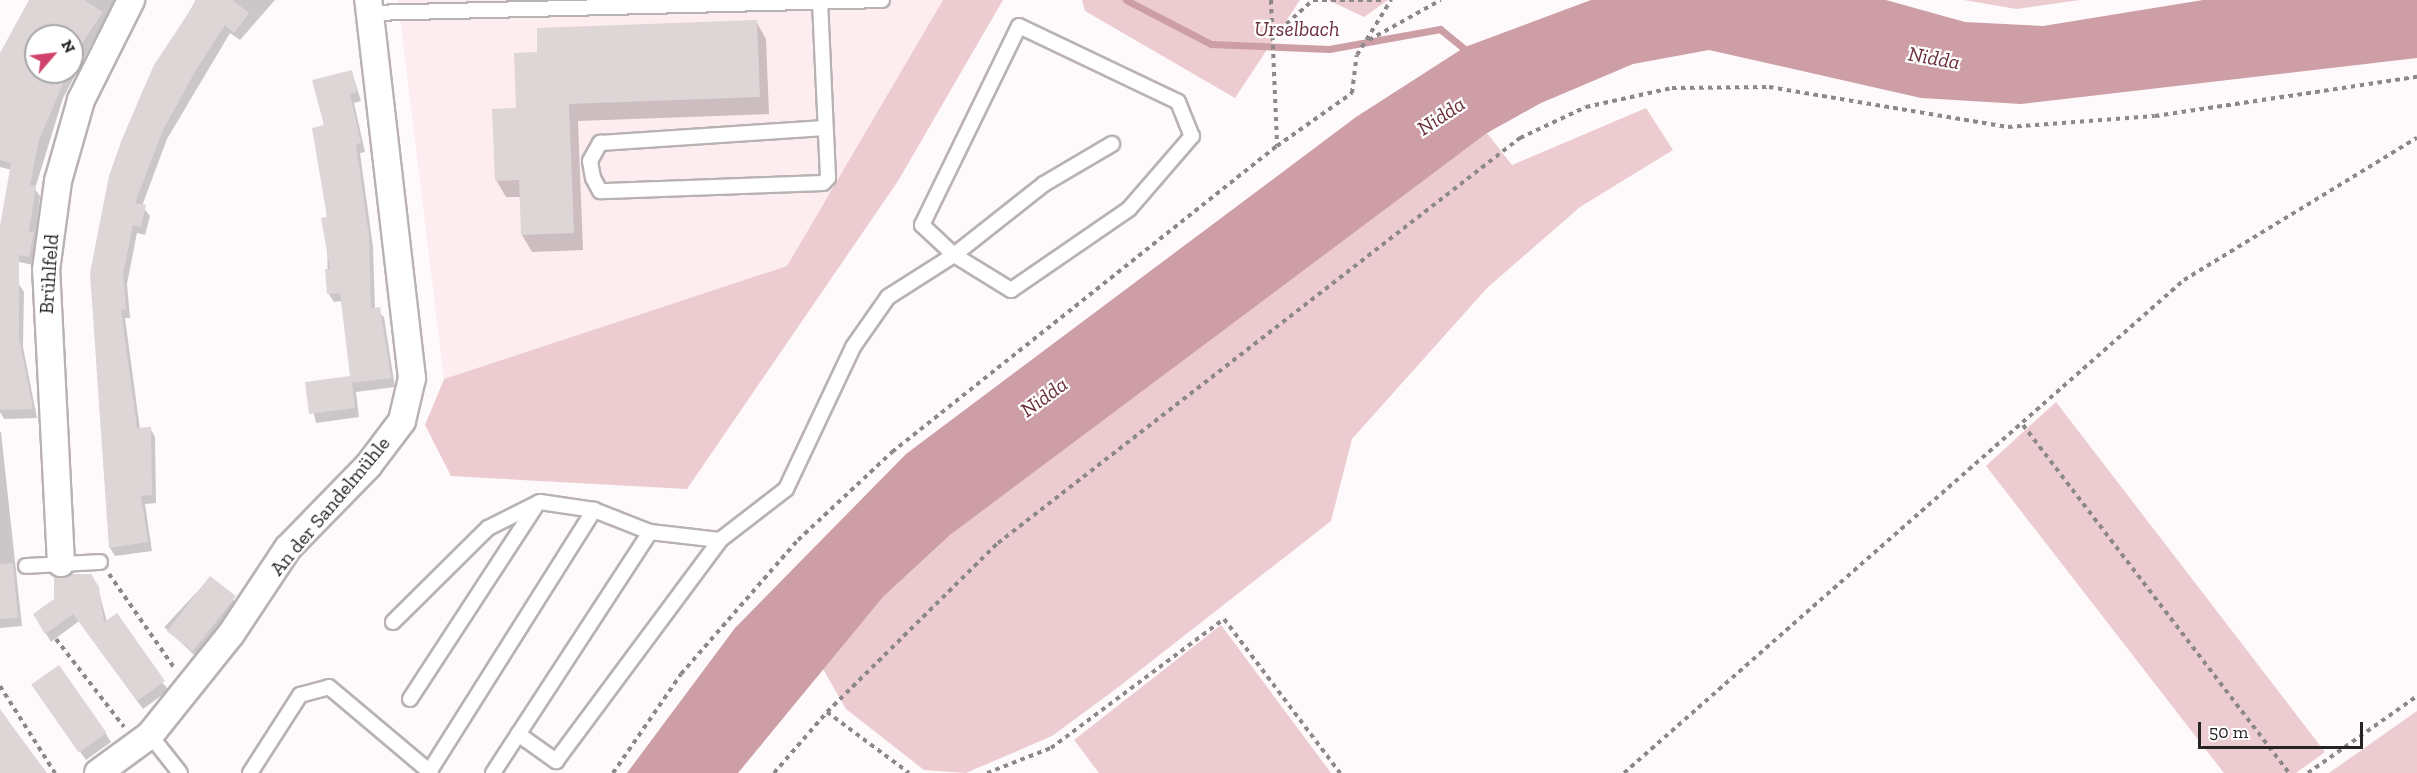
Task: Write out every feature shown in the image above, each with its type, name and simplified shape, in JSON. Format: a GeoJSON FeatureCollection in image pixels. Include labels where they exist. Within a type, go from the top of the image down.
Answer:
{"type":"FeatureCollection","features":[{"type":"Feature","properties":{"kind":"street","name":"Brühlfeld"},"geometry":{"type":"LineString","coordinates":[[61,563],[46,270],[58,181],[81,100],[131,0]]}},
{"type":"Feature","properties":{"kind":"street","name":"An der Sandelmühle"},"geometry":{"type":"LineString","coordinates":[[98,773],[141,736],[188,687],[288,548],[368,466],[402,421],[412,378],[369,6]]}},
{"type":"Feature","properties":{"kind":"lane"},"geometry":{"type":"LineString","coordinates":[[369,6],[882,0]]}},
{"type":"Feature","properties":{"kind":"lane"},"geometry":{"type":"LineString","coordinates":[[820,1],[828,177],[823,183],[600,191],[593,178],[590,161],[600,143],[824,128]]}},
{"type":"Feature","properties":{"kind":"lane"},"geometry":{"type":"LineString","coordinates":[[1019,26],[1178,102],[1192,135],[1129,209],[1041,270],[1011,290],[954,255],[922,225],[1019,26]]}},
{"type":"Feature","properties":{"kind":"lane"},"geometry":{"type":"LineString","coordinates":[[518,734],[556,761],[720,540],[786,489],[853,347],[888,297],[954,255],[1044,184],[1112,144]]}},
{"type":"Feature","properties":{"kind":"lane"},"geometry":{"type":"LineString","coordinates":[[393,622],[488,528],[540,502],[594,510],[650,532],[720,540]]}},
{"type":"Feature","properties":{"kind":"lane"},"geometry":{"type":"LineString","coordinates":[[410,699],[540,502]]}},
{"type":"Feature","properties":{"kind":"lane"},"geometry":{"type":"LineString","coordinates":[[250,773],[300,695],[329,687],[430,773],[594,510]]}},
{"type":"Feature","properties":{"kind":"lane"},"geometry":{"type":"LineString","coordinates":[[493,773],[650,532]]}},
{"type":"Feature","properties":{"kind":"lane"},"geometry":{"type":"LineString","coordinates":[[26,566],[100,562]]}},
{"type":"Feature","properties":{"kind":"lane"},"geometry":{"type":"LineString","coordinates":[[141,736],[180,773]]}},
{"type":"Feature","properties":{"kind":"path"},"geometry":{"type":"LineString","coordinates":[[1270,0],[1277,146]]}},
{"type":"Feature","properties":{"kind":"path"},"geometry":{"type":"LineString","coordinates":[[1272,36],[1313,0],[1383,0]]}},
{"type":"Feature","properties":{"kind":"path"},"geometry":{"type":"LineString","coordinates":[[613,773],[681,674],[806,532],[892,452],[1277,146],[1352,93],[1357,55],[1368,41],[1390,0]]}},
{"type":"Feature","properties":{"kind":"path"},"geometry":{"type":"LineString","coordinates":[[1368,41],[1441,0]]}},
{"type":"Feature","properties":{"kind":"path"},"geometry":{"type":"LineString","coordinates":[[774,773],[827,712],[998,543],[1520,138],[1586,107],[1672,88],[1769,87],[2008,127],[2155,116],[2417,77]]}},
{"type":"Feature","properties":{"kind":"path"},"geometry":{"type":"LineString","coordinates":[[1624,773],[2023,425],[2184,280],[2417,138]]}},
{"type":"Feature","properties":{"kind":"path"},"geometry":{"type":"LineString","coordinates":[[2023,425],[2289,773]]}},
{"type":"Feature","properties":{"kind":"path"},"geometry":{"type":"LineString","coordinates":[[100,562],[188,687]]}},
{"type":"Feature","properties":{"kind":"path"},"geometry":{"type":"LineString","coordinates":[[989,773],[1051,748],[1224,619],[1340,773]]}},
{"type":"Feature","properties":{"kind":"path"},"geometry":{"type":"LineString","coordinates":[[56,639],[141,736]]}},
{"type":"Feature","properties":{"kind":"path"},"geometry":{"type":"LineString","coordinates":[[0,686],[55,773]]}},
{"type":"Feature","properties":{"kind":"path"},"geometry":{"type":"LineString","coordinates":[[2308,773],[2417,696]]}},
{"type":"Feature","properties":{"kind":"path"},"geometry":{"type":"LineString","coordinates":[[827,712],[909,773]]}},
{"type":"Feature","properties":{"kind":"shaded area"},"geometry":{"type":"Polygon","coordinates":[[[398,0],[943,0],[787,266],[444,379],[398,0]]]}},
{"type":"Feature","properties":{"kind":"shaded area"},"geometry":{"type":"Polygon","coordinates":[[[943,0],[1003,0],[898,181],[687,489],[451,476],[425,425],[444,379],[787,266],[943,0]]]}},
{"type":"Feature","properties":{"kind":"shaded area"},"geometry":{"type":"Polygon","coordinates":[[[1082,0],[1300,0],[1235,98],[1085,11],[1082,0]]]}},
{"type":"Feature","properties":{"kind":"shaded area"},"geometry":{"type":"Polygon","coordinates":[[[1328,0],[1388,0],[1364,17],[1328,0]]]}},
{"type":"Feature","properties":{"kind":"shaded area"},"geometry":{"type":"Polygon","coordinates":[[[1964,0],[2080,0],[2016,9],[1964,0]]]}},
{"type":"Feature","properties":{"kind":"shaded area"},"geometry":{"type":"Polygon","coordinates":[[[1646,108],[1673,150],[1580,207],[1487,288],[1352,439],[1331,521],[1116,689],[1052,736],[966,773],[924,770],[846,709],[823,669],[883,597],[950,535],[1220,331],[1487,133],[1512,165],[1646,108]]]}},
{"type":"Feature","properties":{"kind":"shaded area"},"geometry":{"type":"Polygon","coordinates":[[[2056,402],[2325,752],[2296,773],[2224,773],[1986,466],[2056,402]]]}},
{"type":"Feature","properties":{"kind":"shaded area"},"geometry":{"type":"Polygon","coordinates":[[[1221,625],[1331,773],[1099,773],[1074,740],[1221,625]]]}},
{"type":"Feature","properties":{"kind":"shaded area"},"geometry":{"type":"Polygon","coordinates":[[[2417,711],[2417,773],[2329,773],[2417,711]]]}},
{"type":"Feature","properties":{"kind":"water","name":"Nidda"},"geometry":{"type":"Polygon","coordinates":[[[1591,0],[1886,0],[1965,22],[2043,26],[2203,0],[2417,0],[2417,58],[2021,104],[1921,98],[1709,50],[1633,64],[1541,103],[1487,133],[950,535],[883,597],[738,773],[627,773],[735,628],[906,454],[1356,117],[1465,47],[1591,0]]]}},
{"type":"Feature","properties":{"kind":"building"},"geometry":{"type":"Polygon","coordinates":[[[29,0],[84,0],[103,12],[84,40],[84,24],[24,24],[24,84],[63,84],[39,140],[30,185],[36,186],[29,232],[34,232],[29,257],[19,255],[19,338],[33,409],[0,410],[0,226],[11,163],[0,160],[0,53],[29,0]]]}},
{"type":"Feature","properties":{"kind":"building"},"geometry":{"type":"Polygon","coordinates":[[[197,0],[232,0],[249,13],[234,33],[225,25],[196,70],[163,130],[135,203],[146,205],[141,227],[133,225],[123,274],[126,309],[121,310],[137,428],[151,427],[152,495],[141,496],[148,542],[109,548],[90,273],[109,176],[122,139],[154,65],[197,0]]]}},
{"type":"Feature","properties":{"kind":"building"},"geometry":{"type":"Polygon","coordinates":[[[757,20],[760,97],[569,104],[574,233],[521,235],[519,180],[495,181],[492,109],[516,108],[514,53],[537,52],[537,28],[757,20]]]}},
{"type":"Feature","properties":{"kind":"building"},"geometry":{"type":"Polygon","coordinates":[[[352,70],[357,92],[350,94],[361,143],[356,144],[369,237],[371,308],[380,307],[391,378],[352,383],[355,408],[309,414],[305,382],[350,376],[340,293],[327,294],[325,269],[330,269],[321,218],[327,217],[312,128],[324,125],[312,80],[352,70]]]}},
{"type":"Feature","properties":{"kind":"building"},"geometry":{"type":"Polygon","coordinates":[[[13,563],[18,618],[0,619],[0,564],[13,563]]]}},
{"type":"Feature","properties":{"kind":"building"},"geometry":{"type":"Polygon","coordinates":[[[91,574],[99,587],[104,622],[117,613],[165,681],[137,701],[73,614],[45,634],[33,614],[54,599],[54,576],[91,574]]]}},
{"type":"Feature","properties":{"kind":"building"},"geometry":{"type":"Polygon","coordinates":[[[210,576],[236,596],[193,651],[167,631],[210,576]]]}},
{"type":"Feature","properties":{"kind":"building"},"geometry":{"type":"Polygon","coordinates":[[[59,665],[107,733],[79,752],[31,685],[59,665]]]}},
{"type":"Feature","properties":{"kind":"building"},"geometry":{"type":"Polygon","coordinates":[[[0,709],[21,738],[47,773],[0,773],[0,709]]]}},
{"type":"Feature","properties":{"kind":"waterway","name":"Urselbach"},"geometry":{"type":"LineString","coordinates":[[1126,0],[1211,44],[1329,49],[1440,29],[1468,52]]}}]}
